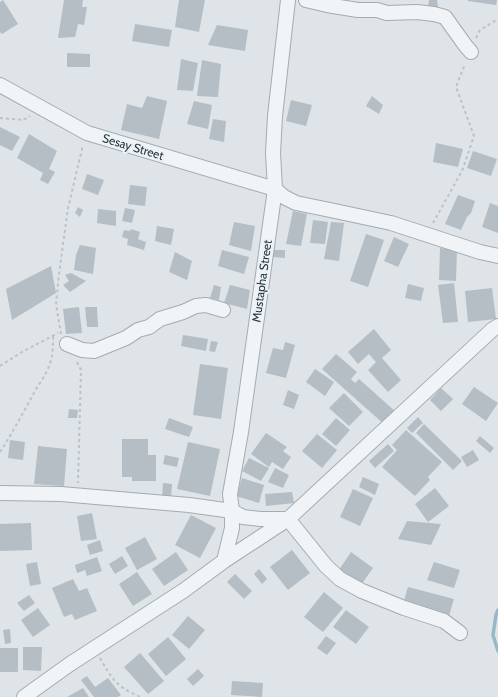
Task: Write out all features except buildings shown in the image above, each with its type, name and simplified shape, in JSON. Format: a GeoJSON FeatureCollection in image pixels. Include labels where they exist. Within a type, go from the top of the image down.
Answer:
{"type":"FeatureCollection","features":[{"type":"Feature","properties":{"kind":"street","name":"Mustapha Street"},"geometry":{"type":"LineString","coordinates":[[224,561],[232,528],[230,494],[241,432],[275,189],[275,116],[288,0]]}},
{"type":"Feature","properties":{"kind":"street"},"geometry":{"type":"LineString","coordinates":[[306,0],[358,10],[377,10],[387,13],[417,12],[434,14],[445,18],[464,45],[471,52]]}},
{"type":"Feature","properties":{"kind":"street","name":"Sesay Street"},"geometry":{"type":"LineString","coordinates":[[0,85],[87,133],[275,189],[284,197],[296,203],[391,223],[480,252],[498,256]]}},
{"type":"Feature","properties":{"kind":"street"},"geometry":{"type":"LineString","coordinates":[[64,338],[82,350],[94,351],[126,338],[160,319],[183,312],[196,306],[206,305],[223,310]]}},
{"type":"Feature","properties":{"kind":"street"},"geometry":{"type":"LineString","coordinates":[[24,697],[70,664],[183,591],[224,561],[288,519],[498,326]]}},
{"type":"Feature","properties":{"kind":"street"},"geometry":{"type":"LineString","coordinates":[[0,492],[61,494],[189,505],[232,511],[243,517],[260,519],[288,519]]}},
{"type":"Feature","properties":{"kind":"street"},"geometry":{"type":"LineString","coordinates":[[288,519],[326,566],[340,579],[362,591],[390,603],[444,621],[460,632]]}},
{"type":"Feature","properties":{"kind":"path"},"geometry":{"type":"LineString","coordinates":[[427,235],[462,171],[474,136],[456,87],[480,30],[498,19]]}},
{"type":"Feature","properties":{"kind":"path"},"geometry":{"type":"LineString","coordinates":[[0,118],[23,120],[43,109]]}},
{"type":"Feature","properties":{"kind":"path"},"geometry":{"type":"LineString","coordinates":[[78,496],[81,370],[64,338],[56,304],[68,208],[80,155],[87,133]]}},
{"type":"Feature","properties":{"kind":"path"},"geometry":{"type":"LineString","coordinates":[[0,366],[22,352],[53,336],[64,338]]}},
{"type":"Feature","properties":{"kind":"path"},"geometry":{"type":"LineString","coordinates":[[0,452],[10,438],[46,373],[51,360],[53,336]]}},
{"type":"Feature","properties":{"kind":"path"},"geometry":{"type":"LineString","coordinates":[[94,649],[109,674],[117,683],[125,690],[140,697]]}},
{"type":"Feature","properties":{"kind":"waterway"},"geometry":{"type":"LineString","coordinates":[[498,610],[493,635],[498,651]]}}]}
